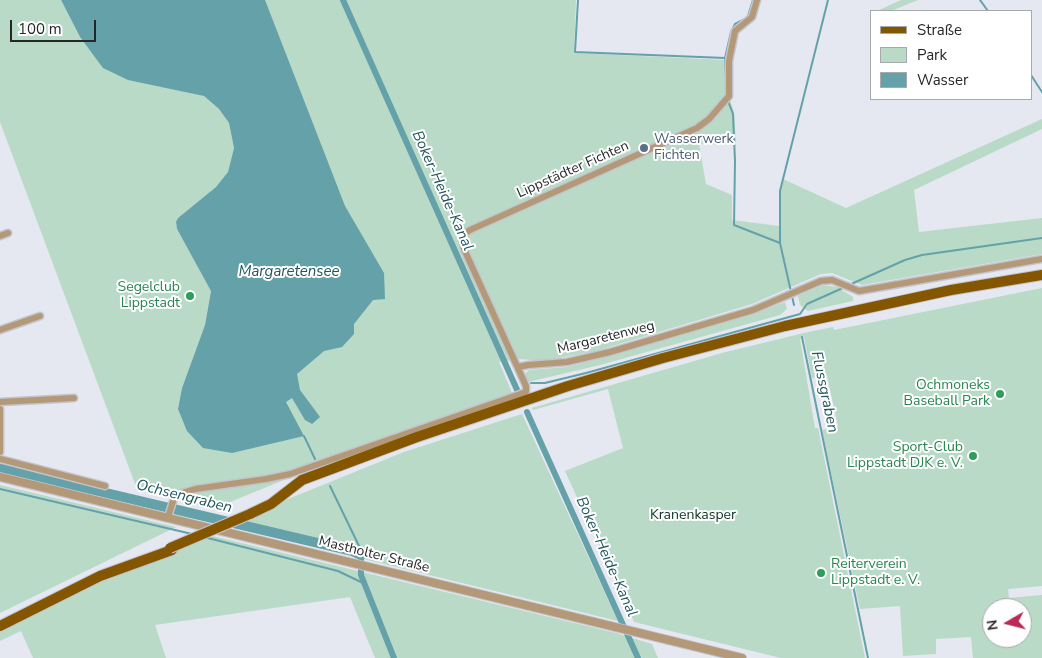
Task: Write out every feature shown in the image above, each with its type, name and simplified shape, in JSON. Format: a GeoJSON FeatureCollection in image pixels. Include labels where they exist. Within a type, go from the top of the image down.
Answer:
{"type":"FeatureCollection","features":[{"type":"Feature","properties":{"kind":"main road"},"geometry":{"type":"LineString","coordinates":[[251,515],[271,504],[302,480],[417,437],[568,386],[663,358],[785,326],[942,292],[1042,275]]}},
{"type":"Feature","properties":{"kind":"main road"},"geometry":{"type":"LineString","coordinates":[[0,626],[100,576],[171,549],[273,506],[304,486],[403,448],[613,379],[806,328],[952,296],[1042,281]]}},
{"type":"Feature","properties":{"kind":"main road"},"geometry":{"type":"LineString","coordinates":[[0,619],[96,572],[171,549]]}},
{"type":"Feature","properties":{"kind":"street","name":"Lippstädter Fichten"},"geometry":{"type":"LineString","coordinates":[[518,368],[464,249],[462,238],[470,230],[697,128],[709,119],[729,96],[729,61],[735,31],[752,17],[757,0]]}},
{"type":"Feature","properties":{"kind":"street"},"geometry":{"type":"LineString","coordinates":[[0,236],[8,233]]}},
{"type":"Feature","properties":{"kind":"street","name":"Margaretenweg"},"geometry":{"type":"LineString","coordinates":[[518,368],[528,365],[567,362],[610,352],[753,310],[821,281],[832,280],[859,291],[1042,259]]}},
{"type":"Feature","properties":{"kind":"street"},"geometry":{"type":"LineString","coordinates":[[0,330],[40,316]]}},
{"type":"Feature","properties":{"kind":"street"},"geometry":{"type":"LineString","coordinates":[[169,516],[175,495],[196,489],[290,474],[522,395],[526,392],[526,386],[518,368]]}},
{"type":"Feature","properties":{"kind":"street"},"geometry":{"type":"LineString","coordinates":[[0,402],[74,398]]}},
{"type":"Feature","properties":{"kind":"street"},"geometry":{"type":"LineString","coordinates":[[0,409],[0,452]]}},
{"type":"Feature","properties":{"kind":"street"},"geometry":{"type":"LineString","coordinates":[[0,459],[106,486]]}},
{"type":"Feature","properties":{"kind":"street","name":"Mastholter Straße"},"geometry":{"type":"LineString","coordinates":[[0,477],[169,516],[368,567],[742,658]]}},
{"type":"Feature","properties":{"kind":"green space"},"geometry":{"type":"Polygon","coordinates":[[[0,0],[61,0],[80,37],[128,79],[204,96],[219,109],[229,123],[234,148],[228,172],[216,187],[178,218],[176,222],[177,229],[211,290],[205,325],[182,388],[178,409],[302,369],[230,0],[576,0],[574,53],[727,60],[728,94],[734,112],[736,145],[699,144],[706,184],[732,195],[732,220],[779,226],[780,191],[783,179],[846,208],[1042,119],[1042,129],[914,190],[919,232],[1042,218],[1042,254],[862,285],[832,273],[821,274],[752,304],[596,351],[544,361],[518,359],[499,362],[512,393],[313,463],[291,477],[213,509],[137,489],[0,122],[0,0]]]}},
{"type":"Feature","properties":{"kind":"green space"},"geometry":{"type":"Polygon","coordinates":[[[901,0],[918,0],[893,10],[879,10],[901,0]]]}},
{"type":"Feature","properties":{"kind":"green space"},"geometry":{"type":"Polygon","coordinates":[[[823,285],[837,287],[853,297],[853,301],[808,311],[800,305],[798,296],[823,285]]]}},
{"type":"Feature","properties":{"kind":"green space","name":"Kranenkasper"},"geometry":{"type":"Polygon","coordinates":[[[1042,288],[1042,586],[1008,589],[1009,598],[1042,595],[1042,658],[973,658],[971,637],[936,639],[936,654],[903,656],[900,606],[860,609],[822,430],[838,426],[827,376],[812,378],[804,337],[800,339],[815,428],[818,428],[865,658],[781,658],[634,622],[565,471],[623,448],[608,389],[533,410],[532,408],[722,353],[833,327],[834,330],[1042,288]]]}},
{"type":"Feature","properties":{"kind":"green space"},"geometry":{"type":"Polygon","coordinates":[[[785,302],[787,309],[780,315],[600,365],[528,382],[525,374],[529,370],[567,367],[611,356],[754,314],[785,302]]]}},
{"type":"Feature","properties":{"kind":"green space"},"geometry":{"type":"Polygon","coordinates":[[[522,414],[618,621],[224,525],[404,452],[522,414]]]}},
{"type":"Feature","properties":{"kind":"green space"},"geometry":{"type":"Polygon","coordinates":[[[0,485],[176,527],[0,613],[0,485]]]}},
{"type":"Feature","properties":{"kind":"green space"},"geometry":{"type":"Polygon","coordinates":[[[204,534],[616,633],[652,644],[658,658],[375,658],[350,597],[155,625],[166,658],[33,658],[21,631],[0,641],[0,630],[41,609],[204,534]]]}},
{"type":"Feature","properties":{"kind":"water","name":"Margaretensee"},"geometry":{"type":"Polygon","coordinates":[[[61,0],[265,0],[345,206],[384,273],[385,299],[373,300],[354,324],[354,334],[342,347],[324,351],[297,374],[300,390],[320,417],[312,424],[305,420],[292,398],[286,402],[304,436],[232,453],[203,448],[187,431],[178,409],[182,388],[205,325],[211,291],[177,229],[176,222],[178,218],[216,187],[228,172],[234,148],[229,123],[219,109],[204,96],[128,80],[103,68],[80,37],[61,0]]]}},
{"type":"Feature","properties":{"kind":"waterway","name":"Boker-Heide-Kanal"},"geometry":{"type":"LineString","coordinates":[[343,0],[518,392]]}},
{"type":"Feature","properties":{"kind":"waterway"},"geometry":{"type":"LineString","coordinates":[[578,0],[575,52],[725,58]]}},
{"type":"Feature","properties":{"kind":"waterway"},"geometry":{"type":"LineString","coordinates":[[748,16],[753,0]]}},
{"type":"Feature","properties":{"kind":"waterway"},"geometry":{"type":"LineString","coordinates":[[794,305],[780,243],[780,191],[828,0]]}},
{"type":"Feature","properties":{"kind":"waterway"},"geometry":{"type":"LineString","coordinates":[[980,0],[987,10]]}},
{"type":"Feature","properties":{"kind":"waterway"},"geometry":{"type":"LineString","coordinates":[[727,96],[725,58],[731,32],[735,24],[745,19]]}},
{"type":"Feature","properties":{"kind":"waterway"},"geometry":{"type":"LineString","coordinates":[[1032,77],[1042,92]]}},
{"type":"Feature","properties":{"kind":"waterway"},"geometry":{"type":"LineString","coordinates":[[728,101],[733,114],[735,161],[734,225],[780,243]]}},
{"type":"Feature","properties":{"kind":"waterway"},"geometry":{"type":"LineString","coordinates":[[849,285],[905,260],[922,255],[1042,238]]}},
{"type":"Feature","properties":{"kind":"waterway"},"geometry":{"type":"LineString","coordinates":[[531,383],[545,383],[586,373],[800,314],[807,304],[845,287]]}},
{"type":"Feature","properties":{"kind":"waterway","name":"Flussgraben"},"geometry":{"type":"LineString","coordinates":[[802,337],[868,658]]}},
{"type":"Feature","properties":{"kind":"waterway","name":"Boker-Heide-Kanal"},"geometry":{"type":"LineString","coordinates":[[527,412],[638,658]]}},
{"type":"Feature","properties":{"kind":"waterway"},"geometry":{"type":"LineString","coordinates":[[304,436],[315,459]]}},
{"type":"Feature","properties":{"kind":"waterway","name":"Ochsengraben"},"geometry":{"type":"LineString","coordinates":[[0,468],[352,551],[361,555]]}},
{"type":"Feature","properties":{"kind":"waterway"},"geometry":{"type":"LineString","coordinates":[[330,486],[360,548],[361,555]]}},
{"type":"Feature","properties":{"kind":"waterway"},"geometry":{"type":"LineString","coordinates":[[0,489],[192,534]]}},
{"type":"Feature","properties":{"kind":"waterway"},"geometry":{"type":"LineString","coordinates":[[204,537],[338,571],[365,584]]}},
{"type":"Feature","properties":{"kind":"waterway"},"geometry":{"type":"LineString","coordinates":[[361,555],[361,575],[394,658]]}},
{"type":"Feature","properties":{"kind":"place","name":"Wasserwerk Fichten"},"geometry":{"type":"Point","coordinates":[644,148]}},
{"type":"Feature","properties":{"kind":"place","name":"Segelclub Lippstadt"},"geometry":{"type":"Point","coordinates":[190,296]}},
{"type":"Feature","properties":{"kind":"place","name":"Ochmoneks Baseball Park"},"geometry":{"type":"Point","coordinates":[1000,394]}},
{"type":"Feature","properties":{"kind":"place","name":"Sport-Club Lippstadt DJK e. V."},"geometry":{"type":"Point","coordinates":[973,456]}},
{"type":"Feature","properties":{"kind":"place","name":"Reiterverein Lippstadt e. V."},"geometry":{"type":"Point","coordinates":[821,573]}}]}
